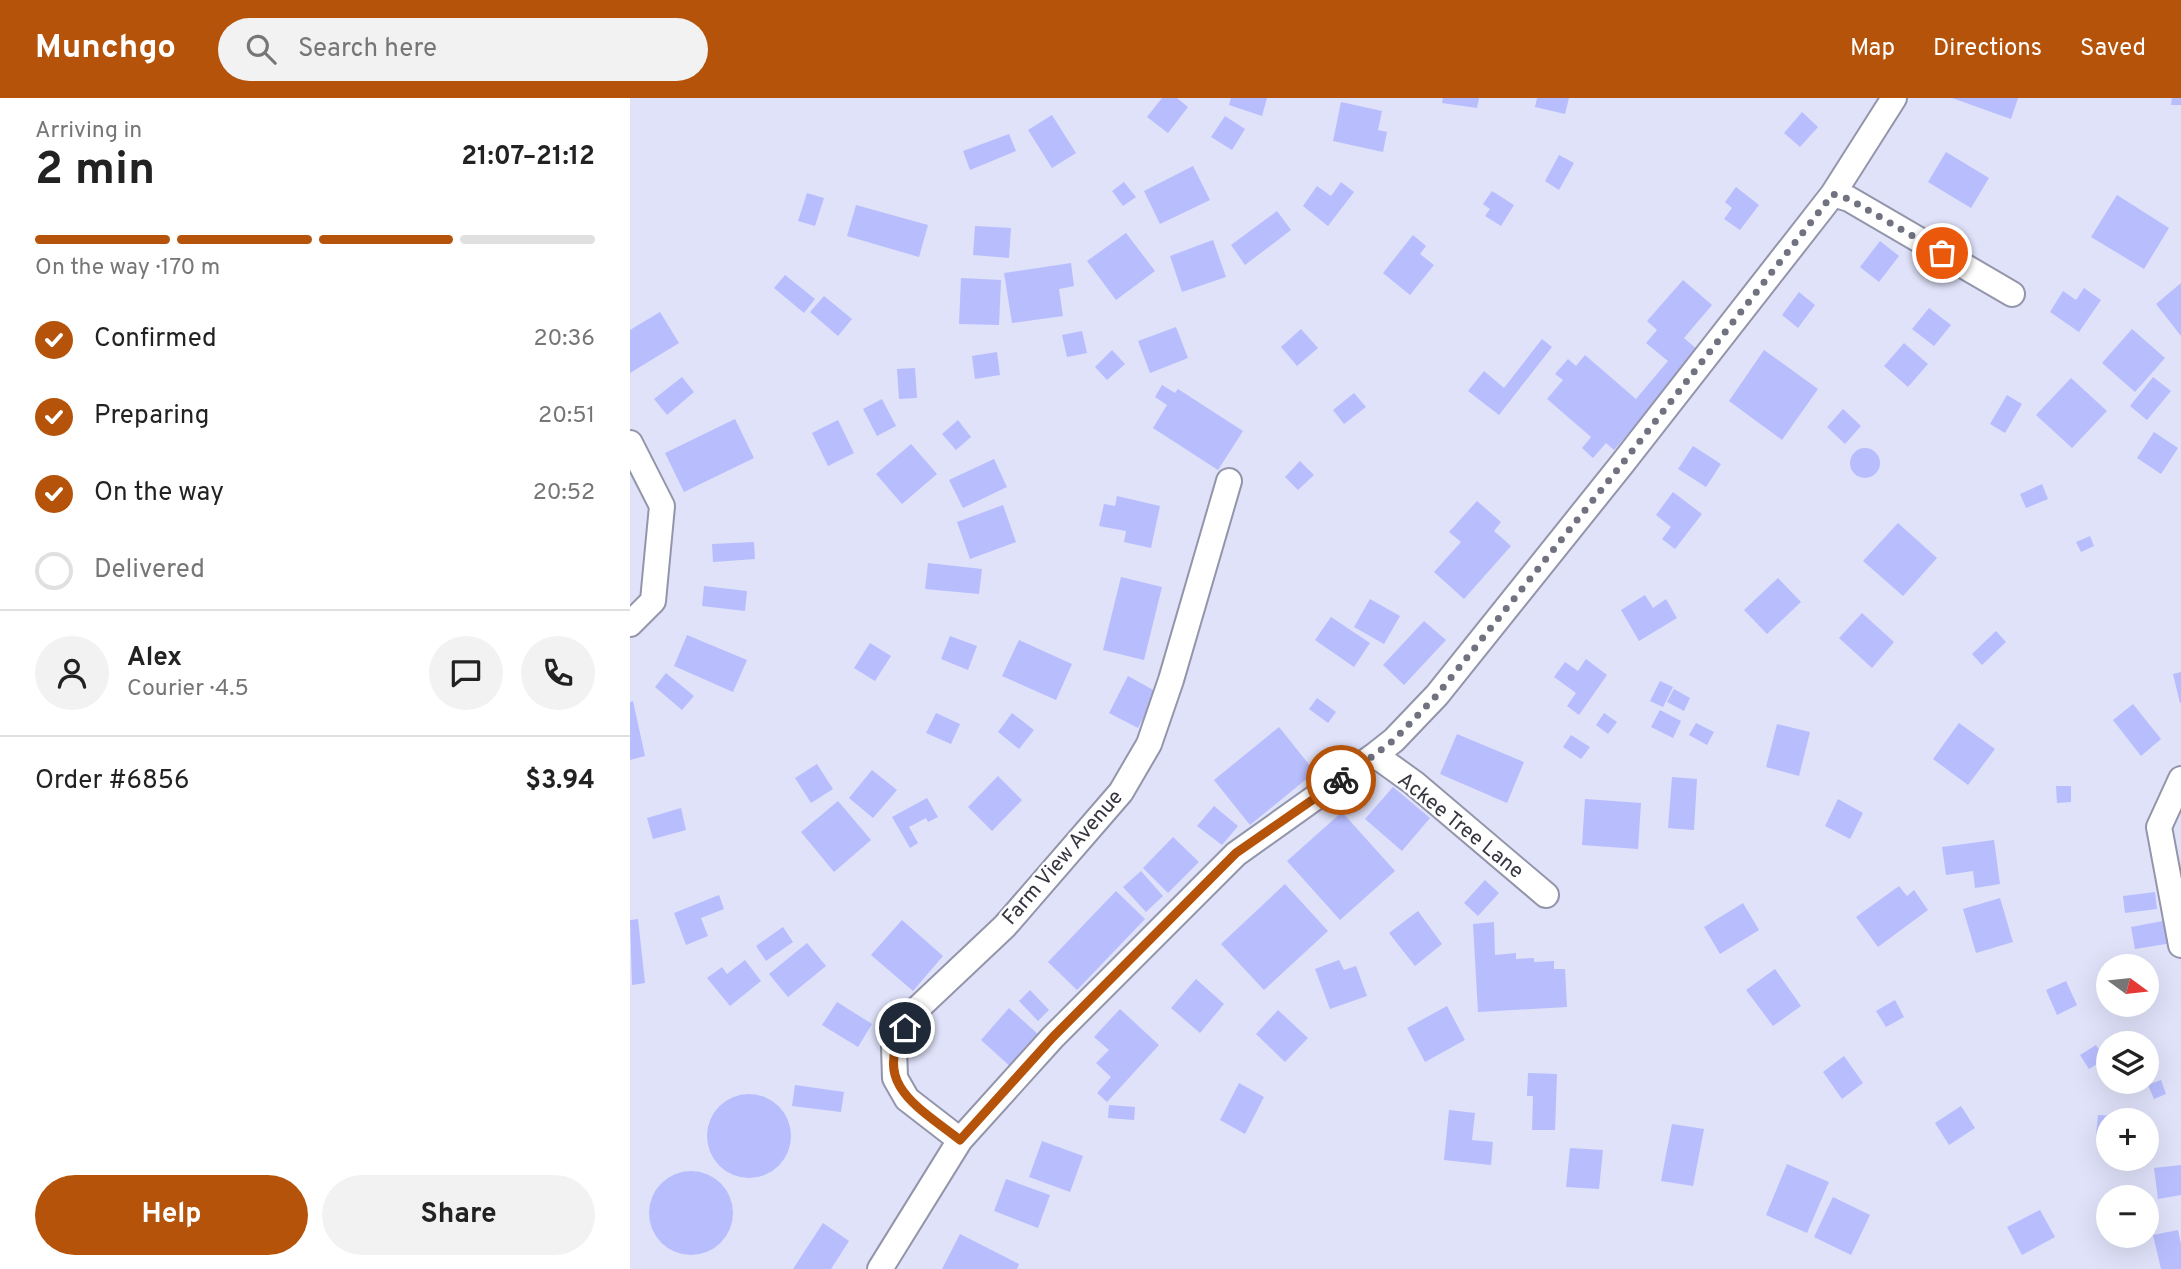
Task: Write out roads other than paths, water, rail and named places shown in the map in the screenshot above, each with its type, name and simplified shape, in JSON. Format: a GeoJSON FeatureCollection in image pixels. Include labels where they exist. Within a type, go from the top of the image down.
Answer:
{"type":"FeatureCollection","features":[{"type":"Feature","properties":{"kind":"street"},"geometry":{"type":"LineString","coordinates":[[880,1269],[960,1140],[1053,1037],[1236,853],[1375,755],[1394,740],[1437,695],[1833,194],[1894,98]]}},
{"type":"Feature","properties":{"kind":"street"},"geometry":{"type":"LineString","coordinates":[[1833,194],[1849,199],[2011,294]]}},
{"type":"Feature","properties":{"kind":"street"},"geometry":{"type":"LineString","coordinates":[[630,443],[662,506],[653,601],[630,624]]}},
{"type":"Feature","properties":{"kind":"street","name":"Farm View Avenue"},"geometry":{"type":"LineString","coordinates":[[960,1140],[907,1099],[895,1078],[894,1046],[915,1011],[1005,926],[1121,792],[1149,744],[1171,680],[1229,481]]}},
{"type":"Feature","properties":{"kind":"street","name":"Ackee Tree Lane"},"geometry":{"type":"LineString","coordinates":[[1375,755],[1414,783],[1546,895]]}},
{"type":"Feature","properties":{"kind":"street"},"geometry":{"type":"LineString","coordinates":[[2181,779],[2159,827],[2181,945]]}}]}
